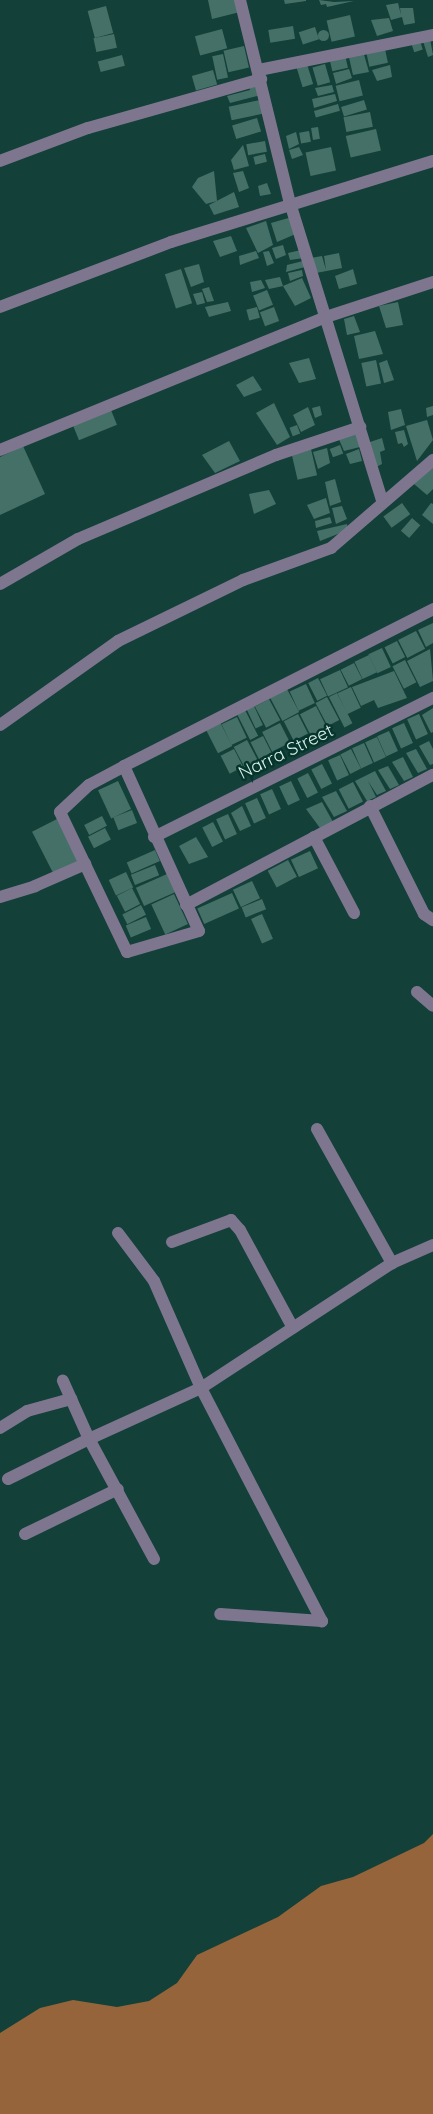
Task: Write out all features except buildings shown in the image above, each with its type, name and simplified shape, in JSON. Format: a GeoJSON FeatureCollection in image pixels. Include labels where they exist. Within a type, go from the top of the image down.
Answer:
{"type":"FeatureCollection","features":[{"type":"Feature","properties":{"kind":"street"},"geometry":{"type":"LineString","coordinates":[[240,0],[290,203],[383,503]]}},
{"type":"Feature","properties":{"kind":"street"},"geometry":{"type":"LineString","coordinates":[[0,161],[88,128],[260,75],[433,35]]}},
{"type":"Feature","properties":{"kind":"street"},"geometry":{"type":"LineString","coordinates":[[0,307],[171,242],[290,203],[433,162]]}},
{"type":"Feature","properties":{"kind":"street"},"geometry":{"type":"LineString","coordinates":[[0,450],[326,317],[433,282]]}},
{"type":"Feature","properties":{"kind":"street"},"geometry":{"type":"LineString","coordinates":[[0,584],[78,540],[276,455],[360,427]]}},
{"type":"Feature","properties":{"kind":"street"},"geometry":{"type":"LineString","coordinates":[[0,725],[118,641],[243,580],[330,548],[433,460]]}},
{"type":"Feature","properties":{"kind":"street"},"geometry":{"type":"LineString","coordinates":[[124,766],[154,837],[199,931],[127,952],[60,812],[89,785],[124,766],[433,609]]}},
{"type":"Feature","properties":{"kind":"street","name":"Narra Street"},"geometry":{"type":"LineString","coordinates":[[154,837],[433,698]]}},
{"type":"Feature","properties":{"kind":"street"},"geometry":{"type":"LineString","coordinates":[[186,906],[370,806],[433,776]]}},
{"type":"Feature","properties":{"kind":"street"},"geometry":{"type":"LineString","coordinates":[[370,806],[424,914],[433,920]]}},
{"type":"Feature","properties":{"kind":"street"},"geometry":{"type":"LineString","coordinates":[[314,837],[354,913]]}},
{"type":"Feature","properties":{"kind":"street"},"geometry":{"type":"LineString","coordinates":[[0,897],[35,886],[85,864]]}},
{"type":"Feature","properties":{"kind":"street"},"geometry":{"type":"LineString","coordinates":[[417,992],[433,1006]]}},
{"type":"Feature","properties":{"kind":"street"},"geometry":{"type":"LineString","coordinates":[[317,1129],[392,1263]]}},
{"type":"Feature","properties":{"kind":"street"},"geometry":{"type":"LineString","coordinates":[[172,1242],[231,1220],[240,1230],[293,1328]]}},
{"type":"Feature","properties":{"kind":"street"},"geometry":{"type":"LineString","coordinates":[[118,1233],[154,1282],[201,1388],[322,1621],[220,1614]]}},
{"type":"Feature","properties":{"kind":"street"},"geometry":{"type":"LineString","coordinates":[[8,1479],[89,1439],[201,1388],[392,1263],[433,1245]]}},
{"type":"Feature","properties":{"kind":"street"},"geometry":{"type":"LineString","coordinates":[[63,1381],[89,1439],[118,1489],[154,1559]]}},
{"type":"Feature","properties":{"kind":"street"},"geometry":{"type":"LineString","coordinates":[[0,1428],[27,1411],[71,1399]]}},
{"type":"Feature","properties":{"kind":"street"},"geometry":{"type":"LineString","coordinates":[[25,1534],[118,1489]]}},
{"type":"Feature","properties":{"kind":"shaded area"},"geometry":{"type":"Polygon","coordinates":[[[433,1834],[433,2114],[0,2114],[0,2033],[40,2008],[73,2000],[117,2007],[149,2001],[177,1983],[197,1955],[278,1917],[321,1886],[353,1877],[424,1843],[433,1834]]]}}]}
